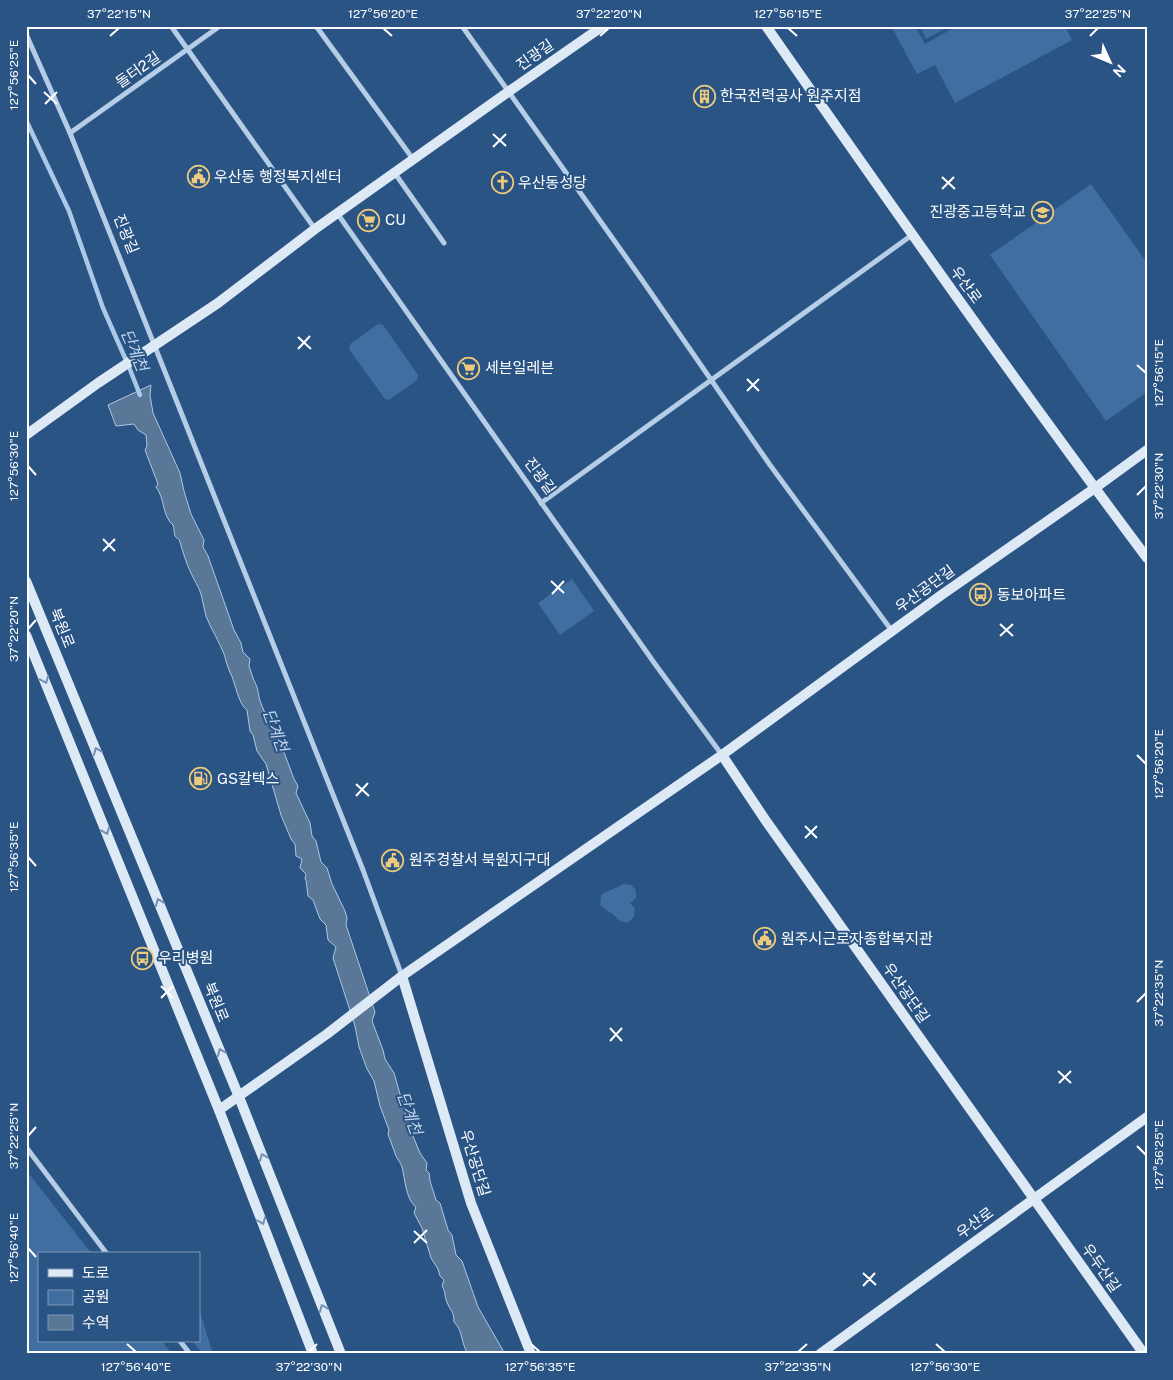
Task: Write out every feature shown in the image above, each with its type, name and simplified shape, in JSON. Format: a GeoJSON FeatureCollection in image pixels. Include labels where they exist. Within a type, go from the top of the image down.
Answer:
{"type":"FeatureCollection","features":[{"type":"Feature","properties":{"kind":"street"},"geometry":{"type":"LineString","coordinates":[[172,26],[315,229]]}},
{"type":"Feature","properties":{"kind":"street","name":"돌터2길"},"geometry":{"type":"LineString","coordinates":[[70,133],[220,26]]}},
{"type":"Feature","properties":{"kind":"street"},"geometry":{"type":"LineString","coordinates":[[316,26],[413,160]]}},
{"type":"Feature","properties":{"kind":"street","name":"진광길"},"geometry":{"type":"LineString","coordinates":[[462,26],[770,465],[892,631]]}},
{"type":"Feature","properties":{"kind":"street","name":"진광길"},"geometry":{"type":"LineString","coordinates":[[26,435],[98,383],[218,303],[337,213],[603,26]]}},
{"type":"Feature","properties":{"kind":"street","name":"우산로"},"geometry":{"type":"LineString","coordinates":[[766,26],[953,293],[1147,558]]}},
{"type":"Feature","properties":{"kind":"street","name":"진광길"},"geometry":{"type":"LineString","coordinates":[[26,34],[70,133],[152,347]]}},
{"type":"Feature","properties":{"kind":"street"},"geometry":{"type":"LineString","coordinates":[[394,172],[444,243]]}},
{"type":"Feature","properties":{"kind":"street","name":"진광길"},"geometry":{"type":"LineString","coordinates":[[337,213],[655,664],[722,755]]}},
{"type":"Feature","properties":{"kind":"street"},"geometry":{"type":"LineString","coordinates":[[541,503],[912,235]]}},
{"type":"Feature","properties":{"kind":"street"},"geometry":{"type":"LineString","coordinates":[[152,347],[362,870],[402,976]]}},
{"type":"Feature","properties":{"kind":"street","name":"우산공단길"},"geometry":{"type":"LineString","coordinates":[[239,1097],[327,1034],[402,976],[722,755],[940,596],[1147,450]]}},
{"type":"Feature","properties":{"kind":"street","name":"북원로"},"geometry":{"type":"LineString","coordinates":[[26,581],[239,1097],[341,1354]]}},
{"type":"Feature","properties":{"kind":"street"},"geometry":{"type":"LineString","coordinates":[[26,635],[219,1110],[313,1354]]}},
{"type":"Feature","properties":{"kind":"street","name":"우산공단길"},"geometry":{"type":"LineString","coordinates":[[722,755],[766,821],[1034,1199]]}},
{"type":"Feature","properties":{"kind":"street","name":"우산공단길"},"geometry":{"type":"LineString","coordinates":[[402,976],[471,1203],[531,1354]]}},
{"type":"Feature","properties":{"kind":"street"},"geometry":{"type":"LineString","coordinates":[[219,1110],[239,1097]]}},
{"type":"Feature","properties":{"kind":"street","name":"우산로"},"geometry":{"type":"LineString","coordinates":[[820,1354],[1147,1117]]}},
{"type":"Feature","properties":{"kind":"street"},"geometry":{"type":"LineString","coordinates":[[26,1147],[105,1252]]}},
{"type":"Feature","properties":{"kind":"street","name":"우두산길"},"geometry":{"type":"LineString","coordinates":[[1034,1199],[1144,1354]]}},
{"type":"Feature","properties":{"kind":"street"},"geometry":{"type":"LineString","coordinates":[[181,1342],[190,1354]]}},
{"type":"Feature","properties":{"kind":"green space"},"geometry":{"type":"Polygon","coordinates":[[[891,26],[915,26],[925,44],[957,26],[1065,26],[1072,40],[955,103],[935,65],[917,74],[891,26]]]}},
{"type":"Feature","properties":{"kind":"green space"},"geometry":{"type":"Polygon","coordinates":[[[920,26],[949,26],[926,39],[920,26]]]}},
{"type":"Feature","properties":{"kind":"green space"},"geometry":{"type":"Polygon","coordinates":[[[1091,184],[1147,263],[1147,392],[1106,421],[990,255],[1091,184]]]}},
{"type":"Feature","properties":{"kind":"green space"},"geometry":{"type":"Polygon","coordinates":[[[378,324],[383,325],[418,375],[417,380],[389,400],[385,399],[349,349],[350,344],[378,324]]]}},
{"type":"Feature","properties":{"kind":"green space"},"geometry":{"type":"Polygon","coordinates":[[[572,579],[594,611],[560,635],[538,603],[572,579]]]}},
{"type":"Feature","properties":{"kind":"green space"},"geometry":{"type":"Polygon","coordinates":[[[623,884],[631,885],[636,890],[636,898],[630,903],[635,909],[634,917],[627,923],[618,920],[600,905],[601,895],[623,884]]]}},
{"type":"Feature","properties":{"kind":"green space"},"geometry":{"type":"Polygon","coordinates":[[[26,1170],[90,1252],[38,1252],[38,1342],[163,1342],[172,1354],[26,1354],[26,1170]]]}},
{"type":"Feature","properties":{"kind":"green space"},"geometry":{"type":"Polygon","coordinates":[[[200,1312],[213,1354],[203,1354],[193,1342],[200,1342],[200,1312]]]}},
{"type":"Feature","properties":{"kind":"water"},"geometry":{"type":"Polygon","coordinates":[[[151,385],[150,395],[153,413],[180,473],[191,514],[204,540],[203,547],[208,556],[234,630],[241,643],[243,652],[250,659],[249,666],[260,701],[298,786],[296,793],[310,823],[312,836],[316,841],[321,862],[327,868],[332,884],[345,911],[346,925],[375,1012],[372,1021],[385,1059],[394,1073],[406,1115],[413,1125],[413,1136],[420,1153],[427,1163],[426,1170],[429,1173],[436,1200],[440,1203],[448,1230],[452,1235],[456,1255],[462,1261],[478,1307],[505,1354],[468,1354],[464,1346],[459,1329],[454,1322],[453,1313],[446,1300],[442,1286],[444,1280],[431,1258],[422,1228],[414,1213],[416,1207],[408,1194],[402,1167],[388,1134],[389,1130],[380,1106],[374,1081],[367,1069],[359,1047],[355,1026],[333,958],[336,947],[328,940],[326,925],[320,919],[313,900],[308,896],[306,874],[300,868],[302,859],[296,856],[295,844],[281,815],[266,764],[257,751],[253,735],[250,731],[247,710],[239,698],[224,654],[206,616],[200,591],[179,540],[175,536],[173,525],[167,517],[161,496],[156,487],[158,484],[145,450],[147,446],[146,435],[138,430],[134,424],[116,426],[108,405],[151,385]]]}},
{"type":"Feature","properties":{"kind":"waterway","name":"단계천"},"geometry":{"type":"LineString","coordinates":[[26,120],[69,211],[103,308],[140,395]]}},
{"type":"Feature","properties":{"kind":"place","name":"한국전력공사 원주지점"},"geometry":{"type":"Point","coordinates":[704,96]}},
{"type":"Feature","properties":{"kind":"place","name":"우산동 행정복지센터"},"geometry":{"type":"Point","coordinates":[198,177]}},
{"type":"Feature","properties":{"kind":"place","name":"우산동성당"},"geometry":{"type":"Point","coordinates":[502,183]}},
{"type":"Feature","properties":{"kind":"place","name":"진광중고등학교"},"geometry":{"type":"Point","coordinates":[1042,212]}},
{"type":"Feature","properties":{"kind":"place","name":"CU"},"geometry":{"type":"Point","coordinates":[369,220]}},
{"type":"Feature","properties":{"kind":"place","name":"세븐일레븐"},"geometry":{"type":"Point","coordinates":[469,368]}},
{"type":"Feature","properties":{"kind":"place","name":"동보아파트"},"geometry":{"type":"Point","coordinates":[981,595]}},
{"type":"Feature","properties":{"kind":"place","name":"GS칼텍스"},"geometry":{"type":"Point","coordinates":[201,779]}},
{"type":"Feature","properties":{"kind":"place","name":"원주경찰서 북원지구대"},"geometry":{"type":"Point","coordinates":[393,860]}},
{"type":"Feature","properties":{"kind":"place","name":"원주시근로자종합복지관"},"geometry":{"type":"Point","coordinates":[765,939]}},
{"type":"Feature","properties":{"kind":"place","name":"우리병원"},"geometry":{"type":"Point","coordinates":[142,958]}}]}
